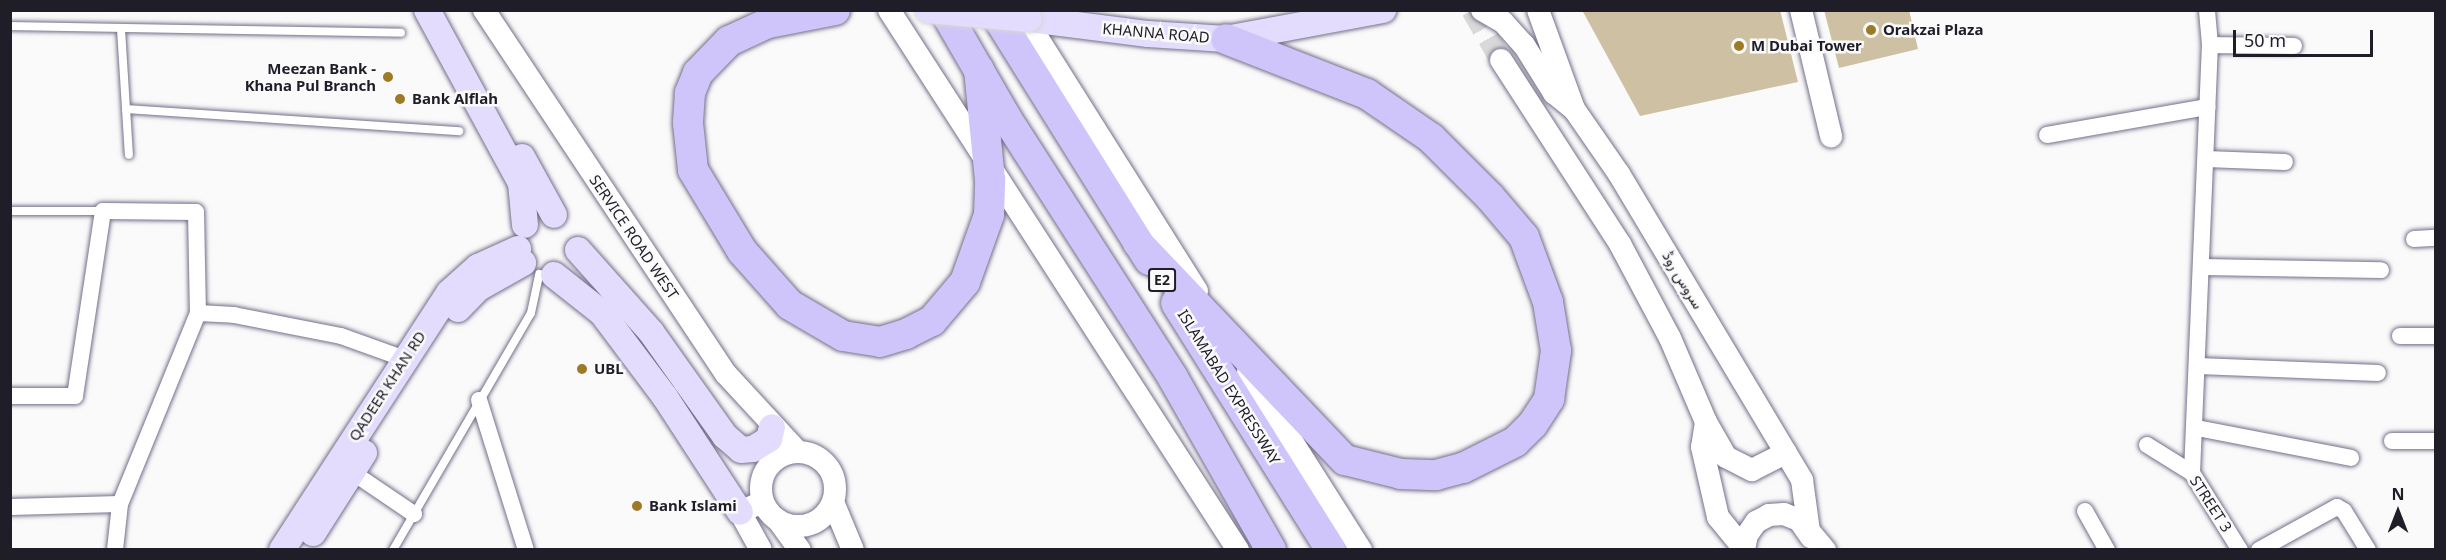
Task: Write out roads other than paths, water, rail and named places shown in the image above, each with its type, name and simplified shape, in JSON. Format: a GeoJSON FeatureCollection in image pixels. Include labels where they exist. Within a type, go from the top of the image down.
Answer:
{"type":"FeatureCollection","features":[{"type":"Feature","properties":{"kind":"highway"},"geometry":{"type":"LineString","coordinates":[[835,10],[745,31],[729,41],[698,73],[690,93],[687,123],[693,170],[742,251],[773,290],[819,326],[843,336],[880,342],[932,321],[964,282],[983,239],[991,191],[979,70]]}},
{"type":"Feature","properties":{"kind":"highway"},"geometry":{"type":"LineString","coordinates":[[944,10],[979,70],[1173,378],[1271,549]]}},
{"type":"Feature","properties":{"kind":"highway","name":"ISLAMABAD EXPRESSWAY"},"geometry":{"type":"LineString","coordinates":[[993,10],[1331,549]]}},
{"type":"Feature","properties":{"kind":"highway"},"geometry":{"type":"LineString","coordinates":[[1138,243],[1345,460],[1401,474],[1436,475],[1463,468],[1515,442],[1533,424],[1549,399],[1556,351],[1548,302],[1524,237],[1431,138],[1367,94],[1226,39]]}},
{"type":"Feature","properties":{"kind":"main road","name":"KHANNA ROAD"},"geometry":{"type":"LineString","coordinates":[[928,10],[1024,15],[1148,34],[1226,39],[1383,10]]}},
{"type":"Feature","properties":{"kind":"main road"},"geometry":{"type":"LineString","coordinates":[[438,14],[554,215],[570,224],[578,250],[651,332],[725,436],[741,450],[753,449],[769,439],[772,427]]}},
{"type":"Feature","properties":{"kind":"main road"},"geometry":{"type":"LineString","coordinates":[[438,14],[521,183],[525,225],[533,265],[602,313],[665,397],[740,512]]}},
{"type":"Feature","properties":{"kind":"main road"},"geometry":{"type":"LineString","coordinates":[[525,225],[533,218],[554,215]]}},
{"type":"Feature","properties":{"kind":"main road"},"geometry":{"type":"LineString","coordinates":[[533,265],[570,266],[578,250]]}},
{"type":"Feature","properties":{"kind":"main road","name":"QADEER KHAN RD"},"geometry":{"type":"LineString","coordinates":[[282,549],[405,359],[460,280],[478,267],[533,265]]}},
{"type":"Feature","properties":{"kind":"main road","name":"QADEER KHAN RD"},"geometry":{"type":"LineString","coordinates":[[302,549],[453,315],[477,289],[533,265]]}},
{"type":"Feature","properties":{"kind":"street","name":"SERVICE ROAD WEST"},"geometry":{"type":"LineString","coordinates":[[484,10],[720,364],[772,427],[798,452]]}},
{"type":"Feature","properties":{"kind":"street"},"geometry":{"type":"LineString","coordinates":[[889,10],[1238,549]]}},
{"type":"Feature","properties":{"kind":"street"},"geometry":{"type":"LineString","coordinates":[[1482,10],[1503,22],[1524,45],[1554,93],[1574,109]]}},
{"type":"Feature","properties":{"kind":"street","name":"سروس روڈ"},"geometry":{"type":"LineString","coordinates":[[1538,10],[1574,109],[1619,174],[1802,480],[1811,540]]}},
{"type":"Feature","properties":{"kind":"street"},"geometry":{"type":"LineString","coordinates":[[1800,10],[1831,136]]}},
{"type":"Feature","properties":{"kind":"street"},"geometry":{"type":"LineString","coordinates":[[2192,473],[2197,428],[2208,107],[2210,45],[2207,10]]}},
{"type":"Feature","properties":{"kind":"street"},"geometry":{"type":"LineString","coordinates":[[1024,15],[1361,549]]}},
{"type":"Feature","properties":{"kind":"street"},"geometry":{"type":"LineString","coordinates":[[2210,45],[2294,46]]}},
{"type":"Feature","properties":{"kind":"street"},"geometry":{"type":"LineString","coordinates":[[1501,60],[1620,244],[1670,338],[1706,422],[1726,457],[1739,467],[1752,470],[1786,453]]}},
{"type":"Feature","properties":{"kind":"street"},"geometry":{"type":"LineString","coordinates":[[2047,135],[2208,107]]}},
{"type":"Feature","properties":{"kind":"street"},"geometry":{"type":"LineString","coordinates":[[2206,159],[2286,162]]}},
{"type":"Feature","properties":{"kind":"street"},"geometry":{"type":"LineString","coordinates":[[10,396],[75,396],[103,211],[196,212],[198,313],[120,504],[115,549]]}},
{"type":"Feature","properties":{"kind":"street"},"geometry":{"type":"LineString","coordinates":[[2414,239],[2436,238]]}},
{"type":"Feature","properties":{"kind":"street"},"geometry":{"type":"LineString","coordinates":[[2202,267],[2381,270]]}},
{"type":"Feature","properties":{"kind":"street"},"geometry":{"type":"LineString","coordinates":[[198,313],[234,315],[341,336],[405,359]]}},
{"type":"Feature","properties":{"kind":"street"},"geometry":{"type":"LineString","coordinates":[[2400,336],[2436,336]]}},
{"type":"Feature","properties":{"kind":"street"},"geometry":{"type":"LineString","coordinates":[[2198,366],[2378,373]]}},
{"type":"Feature","properties":{"kind":"street"},"geometry":{"type":"LineString","coordinates":[[479,400],[526,549]]}},
{"type":"Feature","properties":{"kind":"street"},"geometry":{"type":"LineString","coordinates":[[1706,422],[1702,447],[1718,517],[1744,549],[1756,522],[1769,515],[1784,514],[1798,520],[1811,540],[1825,549]]}},
{"type":"Feature","properties":{"kind":"street"},"geometry":{"type":"LineString","coordinates":[[2197,428],[2350,458]]}},
{"type":"Feature","properties":{"kind":"street"},"geometry":{"type":"LineString","coordinates":[[2392,441],[2436,441]]}},
{"type":"Feature","properties":{"kind":"street","name":"STREET 3"},"geometry":{"type":"LineString","coordinates":[[2147,445],[2192,473],[2240,549]]}},
{"type":"Feature","properties":{"kind":"street"},"geometry":{"type":"LineString","coordinates":[[778,520],[788,525],[810,524],[828,512],[836,490],[829,468],[820,459],[798,452],[776,459],[768,468],[761,490],[764,502],[800,549]]}},
{"type":"Feature","properties":{"kind":"street"},"geometry":{"type":"LineString","coordinates":[[352,472],[414,514]]}},
{"type":"Feature","properties":{"kind":"street"},"geometry":{"type":"LineString","coordinates":[[761,549],[740,512],[764,502]]}},
{"type":"Feature","properties":{"kind":"street"},"geometry":{"type":"LineString","coordinates":[[833,502],[853,549]]}},
{"type":"Feature","properties":{"kind":"street"},"geometry":{"type":"LineString","coordinates":[[10,507],[120,504]]}},
{"type":"Feature","properties":{"kind":"street"},"geometry":{"type":"LineString","coordinates":[[2259,549],[2337,507],[2344,511],[2368,549]]}},
{"type":"Feature","properties":{"kind":"street"},"geometry":{"type":"LineString","coordinates":[[2085,511],[2107,549]]}},
{"type":"Feature","properties":{"kind":"lane"},"geometry":{"type":"LineString","coordinates":[[12,26],[401,33]]}},
{"type":"Feature","properties":{"kind":"lane"},"geometry":{"type":"LineString","coordinates":[[121,29],[129,156]]}},
{"type":"Feature","properties":{"kind":"lane"},"geometry":{"type":"LineString","coordinates":[[126,109],[459,131]]}},
{"type":"Feature","properties":{"kind":"lane"},"geometry":{"type":"LineString","coordinates":[[10,211],[103,211]]}},
{"type":"Feature","properties":{"kind":"lane"},"geometry":{"type":"LineString","coordinates":[[393,549],[531,313],[533,265]]}},
{"type":"Feature","properties":{"kind":"tunnel"},"geometry":{"type":"LineString","coordinates":[[1472,10],[1501,60]]}},
{"type":"Feature","properties":{"kind":"place","name":"Orakzai Plaza"},"geometry":{"type":"Point","coordinates":[1871,30]}},
{"type":"Feature","properties":{"kind":"place","name":"M Dubai Tower"},"geometry":{"type":"Point","coordinates":[1739,46]}},
{"type":"Feature","properties":{"kind":"place","name":"Meezan Bank - Khana Pul Branch"},"geometry":{"type":"Point","coordinates":[388,77]}},
{"type":"Feature","properties":{"kind":"place","name":"Bank Alflah"},"geometry":{"type":"Point","coordinates":[400,99]}},
{"type":"Feature","properties":{"kind":"place","name":"UBL"},"geometry":{"type":"Point","coordinates":[582,369]}},
{"type":"Feature","properties":{"kind":"place","name":"Bank Islami"},"geometry":{"type":"Point","coordinates":[637,506]}}]}
